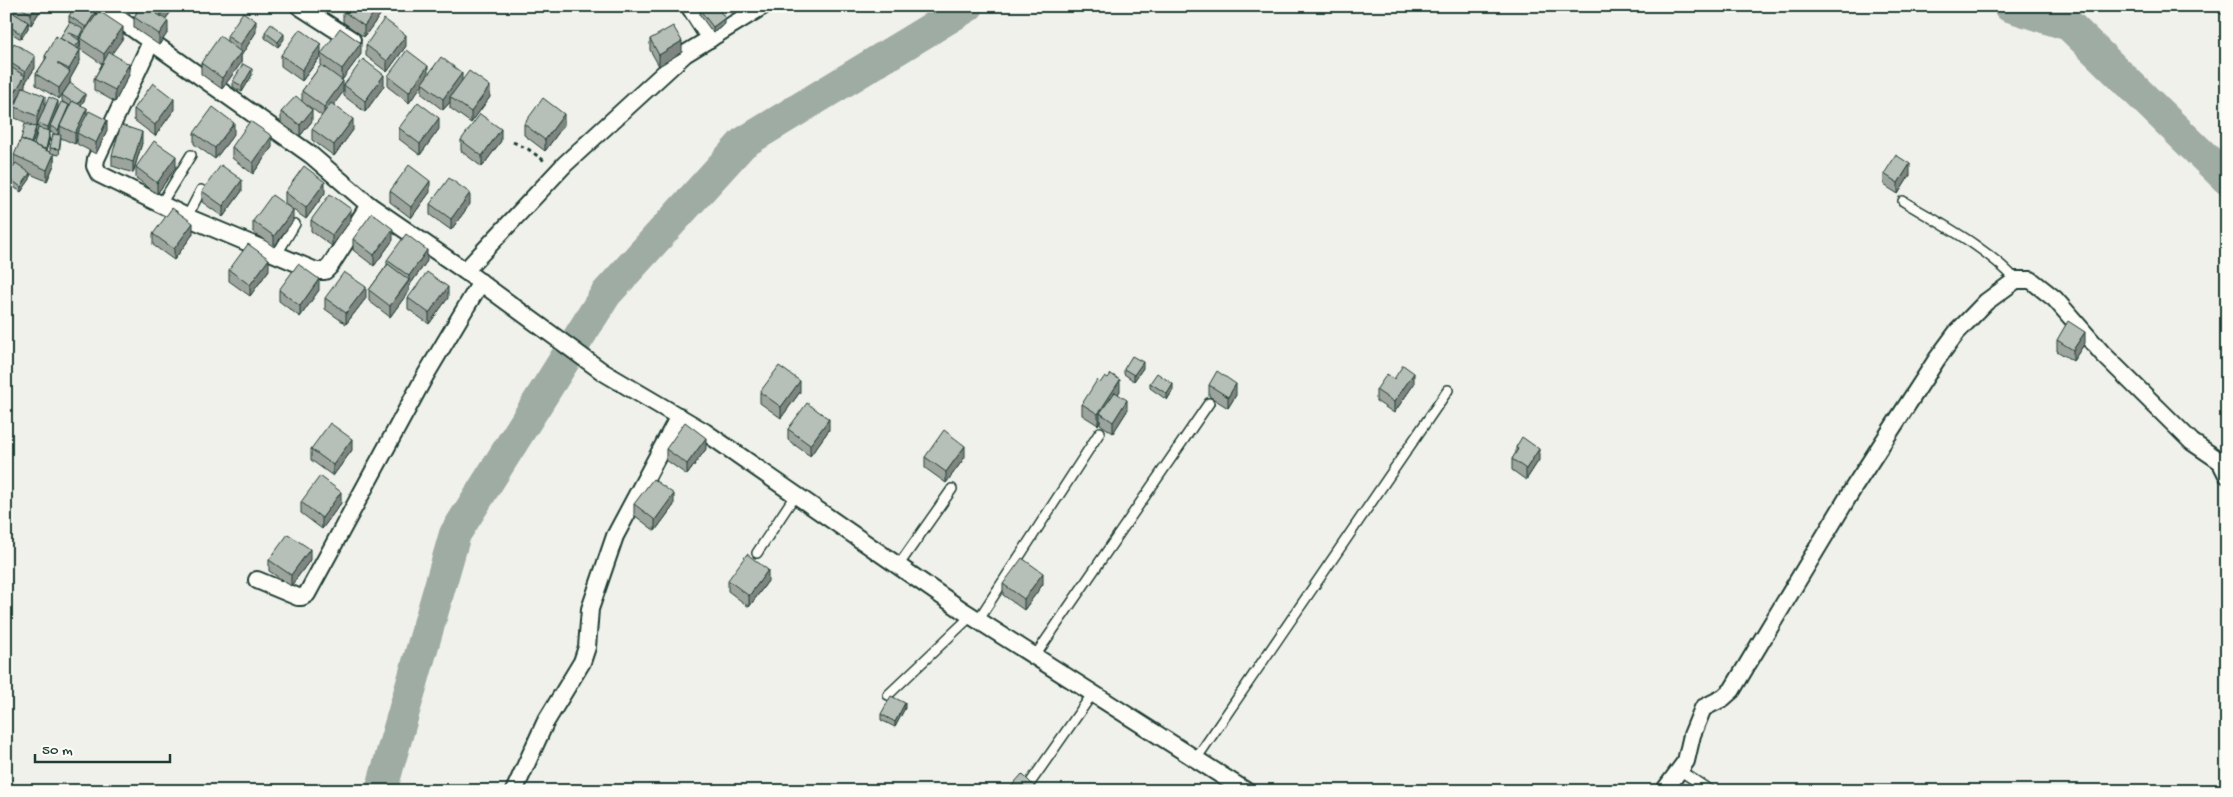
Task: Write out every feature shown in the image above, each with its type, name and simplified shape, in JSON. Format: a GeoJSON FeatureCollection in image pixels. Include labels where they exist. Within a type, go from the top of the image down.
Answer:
{"type":"FeatureCollection","features":[{"type":"Feature","properties":{"kind":"street"},"geometry":{"type":"LineString","coordinates":[[102,6],[311,155],[369,205],[481,282],[603,372],[679,416],[796,494],[975,618],[1246,791]]}},
{"type":"Feature","properties":{"kind":"street"},"geometry":{"type":"LineString","coordinates":[[299,6],[352,40]]}},
{"type":"Feature","properties":{"kind":"street"},"geometry":{"type":"LineString","coordinates":[[689,6],[710,38]]}},
{"type":"Feature","properties":{"kind":"street"},"geometry":{"type":"LineString","coordinates":[[465,271],[557,173],[685,54],[763,6]]}},
{"type":"Feature","properties":{"kind":"street"},"geometry":{"type":"LineString","coordinates":[[127,25],[140,12]]}},
{"type":"Feature","properties":{"kind":"street"},"geometry":{"type":"LineString","coordinates":[[151,42],[96,159],[95,166],[99,174],[187,217],[316,271],[325,271],[330,266],[369,205]]}},
{"type":"Feature","properties":{"kind":"street"},"geometry":{"type":"LineString","coordinates":[[1664,791],[1686,761],[1692,734],[1703,708],[1723,698],[1732,690],[1854,487],[1937,359],[1956,332],[1986,302],[2016,280],[2031,280],[2055,299],[2102,353],[2192,442],[2220,461],[2227,474]]}},
{"type":"Feature","properties":{"kind":"street"},"geometry":{"type":"LineString","coordinates":[[257,580],[298,597],[307,594],[425,376],[481,282]]}},
{"type":"Feature","properties":{"kind":"street"},"geometry":{"type":"LineString","coordinates":[[514,791],[546,723],[582,662],[587,647],[590,609],[615,536],[679,416]]}},
{"type":"Feature","properties":{"kind":"lane"},"geometry":{"type":"LineString","coordinates":[[161,204],[191,155]]}},
{"type":"Feature","properties":{"kind":"lane"},"geometry":{"type":"LineString","coordinates":[[187,217],[201,190]]}},
{"type":"Feature","properties":{"kind":"lane"},"geometry":{"type":"LineString","coordinates":[[1903,201],[1974,245],[2003,266],[2016,280]]}},
{"type":"Feature","properties":{"kind":"lane"},"geometry":{"type":"LineString","coordinates":[[277,254],[295,224]]}},
{"type":"Feature","properties":{"kind":"lane"},"geometry":{"type":"LineString","coordinates":[[1196,759],[1448,390]]}},
{"type":"Feature","properties":{"kind":"lane"},"geometry":{"type":"LineString","coordinates":[[1035,656],[1209,403]]}},
{"type":"Feature","properties":{"kind":"lane"},"geometry":{"type":"LineString","coordinates":[[888,695],[975,618],[1100,432]]}},
{"type":"Feature","properties":{"kind":"lane"},"geometry":{"type":"LineString","coordinates":[[898,566],[952,489]]}},
{"type":"Feature","properties":{"kind":"lane"},"geometry":{"type":"LineString","coordinates":[[757,553],[796,494]]}},
{"type":"Feature","properties":{"kind":"lane"},"geometry":{"type":"LineString","coordinates":[[1028,786],[1092,693]]}},
{"type":"Feature","properties":{"kind":"lane"},"geometry":{"type":"LineString","coordinates":[[1679,770],[1711,791]]}},
{"type":"Feature","properties":{"kind":"path"},"geometry":{"type":"LineString","coordinates":[[513,142],[542,158],[557,173]]}},
{"type":"Feature","properties":{"kind":"building"},"geometry":{"type":"Polygon","coordinates":[[[18,6],[36,6],[31,14],[18,6]]]}},
{"type":"Feature","properties":{"kind":"building"},"geometry":{"type":"Polygon","coordinates":[[[75,6],[84,6],[95,13],[86,27],[69,16],[75,6]]]}},
{"type":"Feature","properties":{"kind":"building"},"geometry":{"type":"Polygon","coordinates":[[[141,6],[145,6],[168,21],[159,34],[134,17],[141,6]]]}},
{"type":"Feature","properties":{"kind":"building"},"geometry":{"type":"Polygon","coordinates":[[[150,6],[167,6],[161,14],[150,6]]]}},
{"type":"Feature","properties":{"kind":"building"},"geometry":{"type":"Polygon","coordinates":[[[346,6],[379,6],[364,26],[343,11],[346,6]]]}},
{"type":"Feature","properties":{"kind":"building"},"geometry":{"type":"Polygon","coordinates":[[[704,6],[716,6],[725,18],[713,27],[700,10],[704,6]]]}},
{"type":"Feature","properties":{"kind":"building"},"geometry":{"type":"Polygon","coordinates":[[[99,11],[123,27],[104,54],[80,38],[99,11]]]}},
{"type":"Feature","properties":{"kind":"building"},"geometry":{"type":"Polygon","coordinates":[[[12,12],[28,22],[21,34],[6,24],[12,12]]]}},
{"type":"Feature","properties":{"kind":"building"},"geometry":{"type":"Polygon","coordinates":[[[243,12],[256,21],[240,45],[227,36],[243,12]]]}},
{"type":"Feature","properties":{"kind":"building"},"geometry":{"type":"Polygon","coordinates":[[[384,19],[406,35],[387,61],[366,45],[384,19]]]}},
{"type":"Feature","properties":{"kind":"building"},"geometry":{"type":"Polygon","coordinates":[[[70,22],[83,29],[79,37],[68,32],[80,41],[75,47],[60,38],[70,22]]]}},
{"type":"Feature","properties":{"kind":"building"},"geometry":{"type":"Polygon","coordinates":[[[271,24],[284,34],[278,42],[265,32],[271,24]]]}},
{"type":"Feature","properties":{"kind":"building"},"geometry":{"type":"Polygon","coordinates":[[[673,26],[682,41],[659,55],[650,39],[673,26]]]}},
{"type":"Feature","properties":{"kind":"building"},"geometry":{"type":"Polygon","coordinates":[[[340,28],[361,43],[342,69],[321,54],[340,28]]]}},
{"type":"Feature","properties":{"kind":"building"},"geometry":{"type":"Polygon","coordinates":[[[300,29],[321,44],[302,70],[281,55],[300,29]]]}},
{"type":"Feature","properties":{"kind":"building"},"geometry":{"type":"Polygon","coordinates":[[[56,36],[80,50],[69,69],[57,63],[70,72],[59,88],[36,74],[47,57],[45,56],[56,36]]]}},
{"type":"Feature","properties":{"kind":"building"},"geometry":{"type":"Polygon","coordinates":[[[220,36],[241,52],[222,78],[201,63],[220,36]]]}},
{"type":"Feature","properties":{"kind":"building"},"geometry":{"type":"Polygon","coordinates":[[[14,43],[35,56],[25,72],[6,60],[6,55],[14,43]]]}},
{"type":"Feature","properties":{"kind":"building"},"geometry":{"type":"Polygon","coordinates":[[[407,50],[428,66],[409,92],[388,76],[407,50]]]}},
{"type":"Feature","properties":{"kind":"building"},"geometry":{"type":"Polygon","coordinates":[[[109,52],[129,64],[115,90],[94,79],[109,52]]]}},
{"type":"Feature","properties":{"kind":"building"},"geometry":{"type":"Polygon","coordinates":[[[441,57],[462,73],[443,99],[422,83],[441,57]]]}},
{"type":"Feature","properties":{"kind":"building"},"geometry":{"type":"Polygon","coordinates":[[[363,59],[384,75],[365,101],[344,85],[363,59]]]}},
{"type":"Feature","properties":{"kind":"building"},"geometry":{"type":"Polygon","coordinates":[[[6,64],[25,76],[10,100],[6,97],[6,64]]]}},
{"type":"Feature","properties":{"kind":"building"},"geometry":{"type":"Polygon","coordinates":[[[243,64],[252,69],[242,86],[233,81],[243,64]]]}},
{"type":"Feature","properties":{"kind":"building"},"geometry":{"type":"Polygon","coordinates":[[[321,65],[343,81],[324,107],[302,91],[321,65]]]}},
{"type":"Feature","properties":{"kind":"building"},"geometry":{"type":"Polygon","coordinates":[[[469,71],[490,86],[471,112],[450,97],[469,71]]]}},
{"type":"Feature","properties":{"kind":"building"},"geometry":{"type":"Polygon","coordinates":[[[70,83],[85,94],[78,104],[62,95],[70,83]]]}},
{"type":"Feature","properties":{"kind":"building"},"geometry":{"type":"Polygon","coordinates":[[[153,83],[174,99],[155,125],[134,109],[153,83]]]}},
{"type":"Feature","properties":{"kind":"building"},"geometry":{"type":"Polygon","coordinates":[[[23,87],[45,96],[37,116],[15,107],[23,87]]]}},
{"type":"Feature","properties":{"kind":"building"},"geometry":{"type":"Polygon","coordinates":[[[296,96],[312,110],[300,125],[281,112],[296,96]]]}},
{"type":"Feature","properties":{"kind":"building"},"geometry":{"type":"Polygon","coordinates":[[[49,97],[58,101],[48,127],[38,123],[49,97]]]}},
{"type":"Feature","properties":{"kind":"building"},"geometry":{"type":"Polygon","coordinates":[[[543,98],[564,114],[545,140],[524,124],[543,98]]]}},
{"type":"Feature","properties":{"kind":"building"},"geometry":{"type":"Polygon","coordinates":[[[72,101],[87,108],[75,133],[60,126],[72,101]]]}},
{"type":"Feature","properties":{"kind":"building"},"geometry":{"type":"Polygon","coordinates":[[[61,102],[69,105],[58,130],[50,126],[61,102]]]}},
{"type":"Feature","properties":{"kind":"building"},"geometry":{"type":"Polygon","coordinates":[[[418,102],[439,118],[420,144],[399,128],[418,102]]]}},
{"type":"Feature","properties":{"kind":"building"},"geometry":{"type":"Polygon","coordinates":[[[331,103],[353,119],[334,145],[312,129],[331,103]]]}},
{"type":"Feature","properties":{"kind":"building"},"geometry":{"type":"Polygon","coordinates":[[[213,107],[234,123],[215,148],[194,133],[213,107]]]}},
{"type":"Feature","properties":{"kind":"building"},"geometry":{"type":"Polygon","coordinates":[[[89,111],[107,120],[96,143],[77,133],[89,111]]]}},
{"type":"Feature","properties":{"kind":"building"},"geometry":{"type":"Polygon","coordinates":[[[480,114],[501,129],[482,156],[461,140],[480,114]]]}},
{"type":"Feature","properties":{"kind":"building"},"geometry":{"type":"Polygon","coordinates":[[[250,121],[272,136],[253,163],[232,147],[250,121]]]}},
{"type":"Feature","properties":{"kind":"building"},"geometry":{"type":"Polygon","coordinates":[[[25,124],[36,127],[31,143],[21,139],[25,124]]]}},
{"type":"Feature","properties":{"kind":"building"},"geometry":{"type":"Polygon","coordinates":[[[121,125],[142,132],[133,162],[112,155],[121,125]]]}},
{"type":"Feature","properties":{"kind":"building"},"geometry":{"type":"Polygon","coordinates":[[[38,128],[50,131],[46,149],[34,145],[38,128]]]}},
{"type":"Feature","properties":{"kind":"building"},"geometry":{"type":"Polygon","coordinates":[[[53,134],[61,135],[59,149],[50,148],[53,134]]]}},
{"type":"Feature","properties":{"kind":"building"},"geometry":{"type":"Polygon","coordinates":[[[21,139],[54,154],[47,170],[14,155],[21,139]]]}},
{"type":"Feature","properties":{"kind":"building"},"geometry":{"type":"Polygon","coordinates":[[[6,141],[10,142],[6,152],[6,141]]]}},
{"type":"Feature","properties":{"kind":"building"},"geometry":{"type":"Polygon","coordinates":[[[154,141],[176,156],[157,183],[136,167],[154,141]]]}},
{"type":"Feature","properties":{"kind":"building"},"geometry":{"type":"Polygon","coordinates":[[[1896,155],[1910,164],[1898,183],[1884,174],[1896,155]]]}},
{"type":"Feature","properties":{"kind":"building"},"geometry":{"type":"Polygon","coordinates":[[[6,156],[10,158],[6,165],[6,156]]]}},
{"type":"Feature","properties":{"kind":"building"},"geometry":{"type":"Polygon","coordinates":[[[16,163],[30,173],[21,187],[6,176],[16,163]]]}},
{"type":"Feature","properties":{"kind":"building"},"geometry":{"type":"Polygon","coordinates":[[[221,165],[242,180],[223,206],[202,191],[221,165]]]}},
{"type":"Feature","properties":{"kind":"building"},"geometry":{"type":"Polygon","coordinates":[[[409,165],[430,181],[411,207],[390,191],[409,165]]]}},
{"type":"Feature","properties":{"kind":"building"},"geometry":{"type":"Polygon","coordinates":[[[304,166],[325,182],[306,208],[285,192],[304,166]]]}},
{"type":"Feature","properties":{"kind":"building"},"geometry":{"type":"Polygon","coordinates":[[[449,178],[470,193],[451,219],[430,204],[449,178]]]}},
{"type":"Feature","properties":{"kind":"building"},"geometry":{"type":"Polygon","coordinates":[[[330,194],[351,209],[332,235],[311,220],[330,194]]]}},
{"type":"Feature","properties":{"kind":"building"},"geometry":{"type":"Polygon","coordinates":[[[272,195],[293,210],[274,236],[253,221],[272,195]]]}},
{"type":"Feature","properties":{"kind":"building"},"geometry":{"type":"Polygon","coordinates":[[[172,208],[193,223],[174,249],[153,234],[172,208]]]}},
{"type":"Feature","properties":{"kind":"building"},"geometry":{"type":"Polygon","coordinates":[[[372,213],[393,229],[374,255],[353,239],[372,213]]]}},
{"type":"Feature","properties":{"kind":"building"},"geometry":{"type":"Polygon","coordinates":[[[406,234],[427,250],[409,276],[387,260],[406,234]]]}},
{"type":"Feature","properties":{"kind":"building"},"geometry":{"type":"Polygon","coordinates":[[[248,244],[269,259],[250,285],[229,270],[248,244]]]}},
{"type":"Feature","properties":{"kind":"building"},"geometry":{"type":"Polygon","coordinates":[[[298,264],[319,279],[300,306],[279,290],[298,264]]]}},
{"type":"Feature","properties":{"kind":"building"},"geometry":{"type":"Polygon","coordinates":[[[388,264],[409,280],[390,306],[369,290],[388,264]]]}},
{"type":"Feature","properties":{"kind":"building"},"geometry":{"type":"Polygon","coordinates":[[[344,272],[366,287],[346,313],[325,298],[344,272]]]}},
{"type":"Feature","properties":{"kind":"building"},"geometry":{"type":"Polygon","coordinates":[[[427,272],[448,287],[429,313],[408,298],[427,272]]]}},
{"type":"Feature","properties":{"kind":"building"},"geometry":{"type":"Polygon","coordinates":[[[2068,321],[2085,332],[2073,350],[2057,340],[2068,321]]]}},
{"type":"Feature","properties":{"kind":"building"},"geometry":{"type":"Polygon","coordinates":[[[1132,356],[1143,362],[1134,375],[1124,369],[1132,356]]]}},
{"type":"Feature","properties":{"kind":"building"},"geometry":{"type":"Polygon","coordinates":[[[1403,365],[1414,373],[1394,402],[1376,390],[1387,374],[1394,379],[1403,365]]]}},
{"type":"Feature","properties":{"kind":"building"},"geometry":{"type":"Polygon","coordinates":[[[779,366],[800,381],[781,407],[760,392],[779,366]]]}},
{"type":"Feature","properties":{"kind":"building"},"geometry":{"type":"Polygon","coordinates":[[[1217,371],[1236,384],[1228,397],[1209,385],[1217,371]]]}},
{"type":"Feature","properties":{"kind":"building"},"geometry":{"type":"Polygon","coordinates":[[[1157,373],[1173,384],[1167,394],[1150,383],[1157,373]]]}},
{"type":"Feature","properties":{"kind":"building"},"geometry":{"type":"Polygon","coordinates":[[[1111,374],[1120,380],[1098,414],[1082,404],[1097,380],[1100,383],[1105,376],[1108,378],[1111,374]]]}},
{"type":"Feature","properties":{"kind":"building"},"geometry":{"type":"Polygon","coordinates":[[[1115,392],[1127,400],[1113,422],[1100,413],[1115,392]]]}},
{"type":"Feature","properties":{"kind":"building"},"geometry":{"type":"Polygon","coordinates":[[[807,403],[829,419],[810,445],[788,429],[807,403]]]}},
{"type":"Feature","properties":{"kind":"building"},"geometry":{"type":"Polygon","coordinates":[[[685,422],[706,438],[687,464],[666,449],[685,422]]]}},
{"type":"Feature","properties":{"kind":"building"},"geometry":{"type":"Polygon","coordinates":[[[330,423],[352,439],[333,465],[311,449],[330,423]]]}},
{"type":"Feature","properties":{"kind":"building"},"geometry":{"type":"Polygon","coordinates":[[[944,430],[965,446],[946,472],[925,457],[944,430]]]}},
{"type":"Feature","properties":{"kind":"building"},"geometry":{"type":"Polygon","coordinates":[[[1522,437],[1539,449],[1526,469],[1512,459],[1522,437]]]}},
{"type":"Feature","properties":{"kind":"building"},"geometry":{"type":"Polygon","coordinates":[[[320,476],[341,492],[322,518],[301,502],[320,476]]]}},
{"type":"Feature","properties":{"kind":"building"},"geometry":{"type":"Polygon","coordinates":[[[653,479],[674,494],[655,520],[634,504],[653,479]]]}},
{"type":"Feature","properties":{"kind":"building"},"geometry":{"type":"Polygon","coordinates":[[[288,534],[310,549],[291,575],[269,560],[288,534]]]}},
{"type":"Feature","properties":{"kind":"building"},"geometry":{"type":"Polygon","coordinates":[[[747,554],[768,570],[749,596],[728,580],[747,554]]]}},
{"type":"Feature","properties":{"kind":"building"},"geometry":{"type":"Polygon","coordinates":[[[1022,558],[1043,573],[1024,599],[1003,584],[1022,558]]]}},
{"type":"Feature","properties":{"kind":"building"},"geometry":{"type":"Polygon","coordinates":[[[891,696],[905,703],[895,722],[881,714],[891,696]]]}},
{"type":"Feature","properties":{"kind":"building"},"geometry":{"type":"Polygon","coordinates":[[[1022,774],[1039,791],[1008,790],[1022,774]]]}},
{"type":"Feature","properties":{"kind":"waterway"},"geometry":{"type":"LineString","coordinates":[[381,791],[455,534],[606,294],[743,143],[968,6]]}},
{"type":"Feature","properties":{"kind":"waterway"},"geometry":{"type":"LineString","coordinates":[[2009,6],[2069,25],[2227,179]]}}]}
